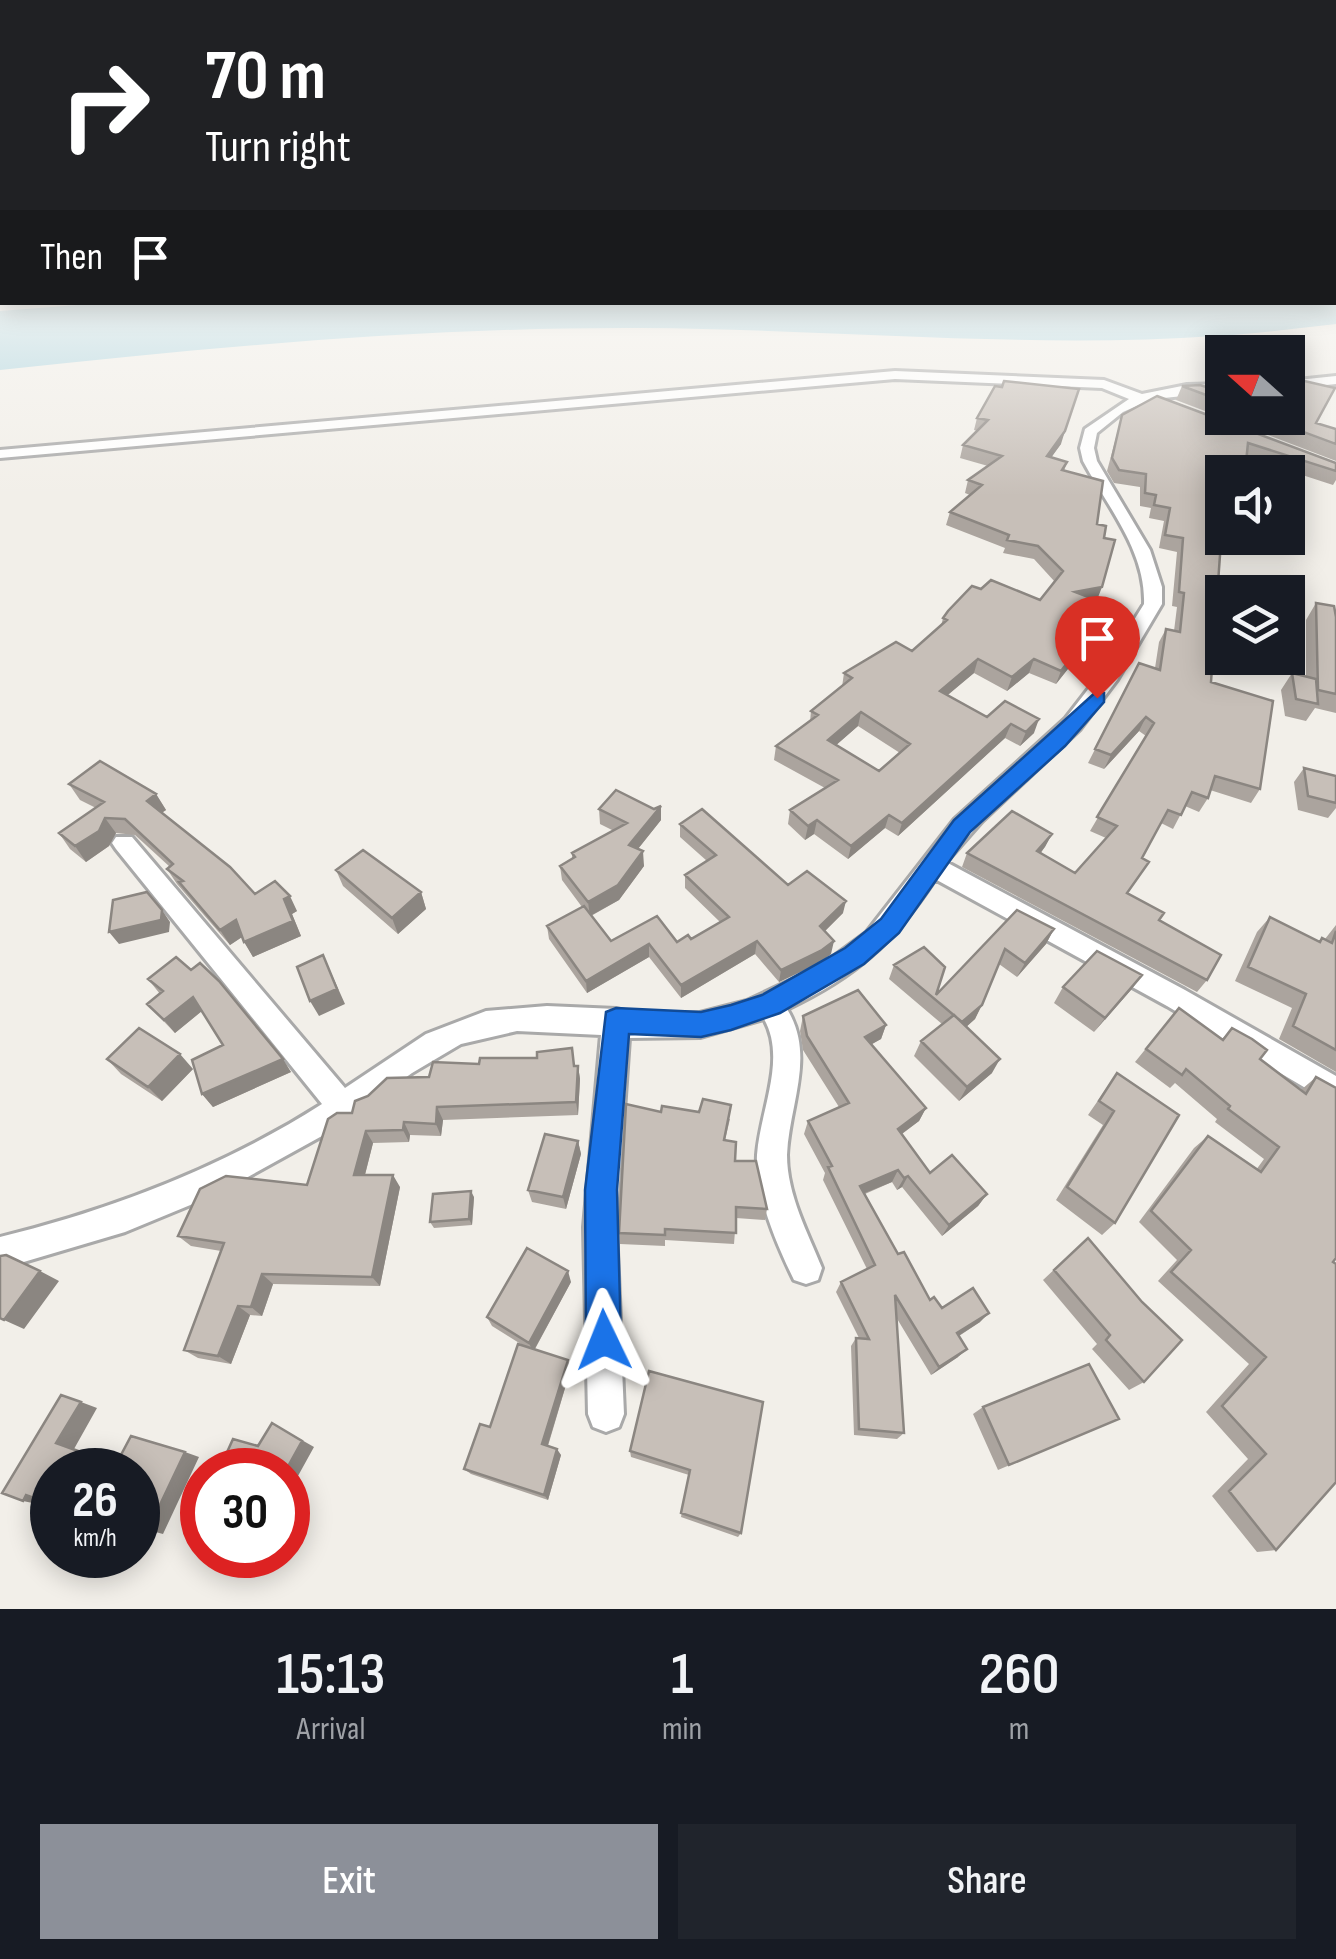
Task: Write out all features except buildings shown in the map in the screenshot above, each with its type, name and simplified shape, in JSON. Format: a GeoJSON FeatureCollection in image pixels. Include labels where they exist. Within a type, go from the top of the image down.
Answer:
{"type":"FeatureCollection","features":[{"type":"Feature","properties":{"kind":"street"},"geometry":{"type":"LineString","coordinates":[[0,454],[895,375],[1104,384],[1177,412]]}},
{"type":"Feature","properties":{"kind":"street"},"geometry":{"type":"LineString","coordinates":[[1305,383],[1336,380]]}},
{"type":"Feature","properties":{"kind":"street"},"geometry":{"type":"LineString","coordinates":[[0,1253],[174,1197],[256,1160],[416,1053],[494,1020],[530,1015],[701,1025],[770,1004],[854,956],[890,926],[962,826],[1058,741],[1097,698],[1153,604],[1156,592],[1149,566],[1087,448],[1097,424],[1142,399],[1184,388],[1205,388]]}},
{"type":"Feature","properties":{"kind":"street"},"geometry":{"type":"LineString","coordinates":[[124,842],[342,1106]]}},
{"type":"Feature","properties":{"kind":"street"},"geometry":{"type":"LineString","coordinates":[[934,867],[1176,998],[1336,1092]]}},
{"type":"Feature","properties":{"kind":"street"},"geometry":{"type":"LineString","coordinates":[[770,1004],[785,1030],[789,1048],[772,1158],[787,1232],[806,1268]]}},
{"type":"Feature","properties":{"kind":"street"},"geometry":{"type":"LineString","coordinates":[[606,1414],[600,1228],[616,1021]]}},
{"type":"Feature","properties":{"kind":"water"},"geometry":{"type":"Polygon","coordinates":[[[0,345],[262,345],[0,370],[0,345]]]}},
{"type":"Feature","properties":{"kind":"route"},"geometry":{"type":"LineString","coordinates":[[604,1340],[601,1190],[616,1021],[701,1025],[731,1017],[770,1004],[854,956],[890,926],[962,826],[1058,741],[1097,698]]}}]}
